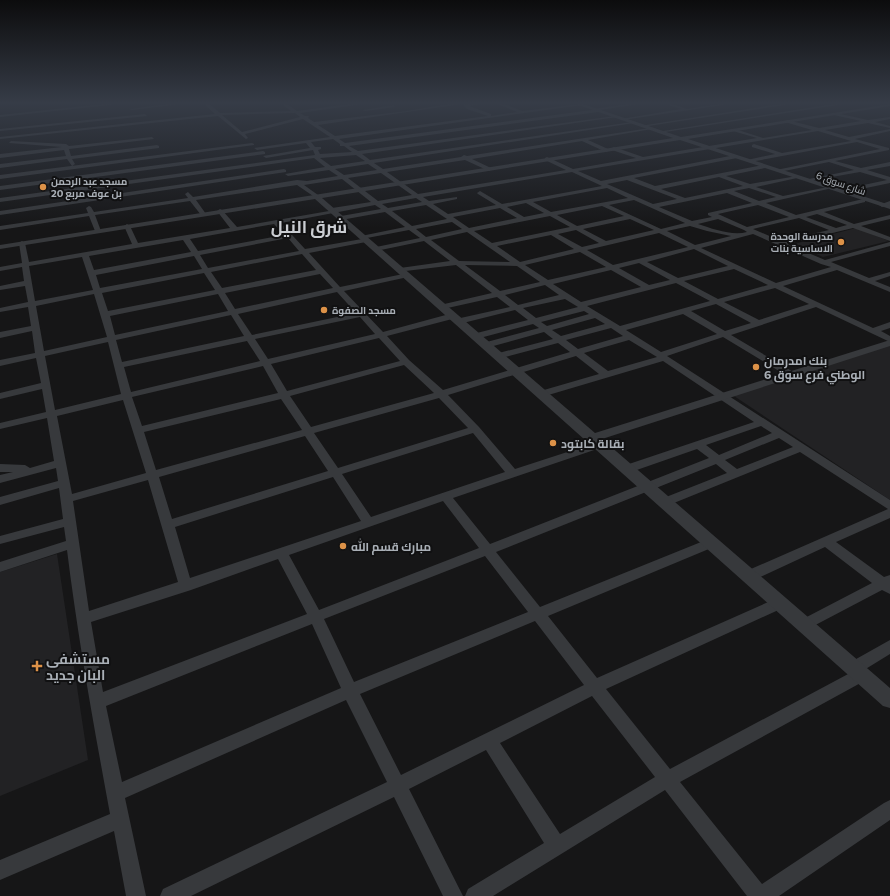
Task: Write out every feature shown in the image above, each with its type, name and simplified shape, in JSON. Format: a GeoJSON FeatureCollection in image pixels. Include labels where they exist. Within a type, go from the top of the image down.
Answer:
{"type":"FeatureCollection","features":[{"type":"Feature","properties":{"kind":"street"},"geometry":{"type":"LineString","coordinates":[[38,144],[64,146],[68,148]]}},
{"type":"Feature","properties":{"kind":"street"},"geometry":{"type":"LineString","coordinates":[[0,156],[103,144]]}},
{"type":"Feature","properties":{"kind":"street"},"geometry":{"type":"LineString","coordinates":[[155,144],[167,166],[203,214]]}},
{"type":"Feature","properties":{"kind":"street"},"geometry":{"type":"LineString","coordinates":[[252,144],[274,163],[285,170],[298,183],[316,196],[890,700]]}},
{"type":"Feature","properties":{"kind":"street"},"geometry":{"type":"LineString","coordinates":[[0,177],[161,156],[277,144]]}},
{"type":"Feature","properties":{"kind":"street"},"geometry":{"type":"LineString","coordinates":[[310,144],[318,153],[316,156]]}},
{"type":"Feature","properties":{"kind":"street"},"geometry":{"type":"LineString","coordinates":[[337,146],[353,144]]}},
{"type":"Feature","properties":{"kind":"street"},"geometry":{"type":"LineString","coordinates":[[399,144],[402,146]]}},
{"type":"Feature","properties":{"kind":"street"},"geometry":{"type":"LineString","coordinates":[[0,200],[316,156],[357,153],[417,144]]}},
{"type":"Feature","properties":{"kind":"street"},"geometry":{"type":"LineString","coordinates":[[440,144],[465,158],[490,168]]}},
{"type":"Feature","properties":{"kind":"street"},"geometry":{"type":"LineString","coordinates":[[0,214],[183,187],[285,170],[332,168],[489,144]]}},
{"type":"Feature","properties":{"kind":"street"},"geometry":{"type":"LineString","coordinates":[[530,144],[560,157]]}},
{"type":"Feature","properties":{"kind":"street"},"geometry":{"type":"LineString","coordinates":[[0,228],[557,144]]}},
{"type":"Feature","properties":{"kind":"street"},"geometry":{"type":"LineString","coordinates":[[591,144],[606,150]]}},
{"type":"Feature","properties":{"kind":"street"},"geometry":{"type":"LineString","coordinates":[[0,246],[648,144]]}},
{"type":"Feature","properties":{"kind":"street"},"geometry":{"type":"LineString","coordinates":[[695,144],[723,152],[765,144]]}},
{"type":"Feature","properties":{"kind":"street"},"geometry":{"type":"LineString","coordinates":[[336,214],[376,202],[645,160],[734,144]]}},
{"type":"Feature","properties":{"kind":"street"},"geometry":{"type":"LineString","coordinates":[[750,160],[841,144]]}},
{"type":"Feature","properties":{"kind":"street"},"geometry":{"type":"LineString","coordinates":[[867,144],[888,150]]}},
{"type":"Feature","properties":{"kind":"street"},"geometry":{"type":"LineString","coordinates":[[344,145],[566,296],[662,356],[890,506]]}},
{"type":"Feature","properties":{"kind":"street"},"geometry":{"type":"LineString","coordinates":[[754,146],[812,164]]}},
{"type":"Feature","properties":{"kind":"street"},"geometry":{"type":"LineString","coordinates":[[0,166],[157,147]]}},
{"type":"Feature","properties":{"kind":"street"},"geometry":{"type":"LineString","coordinates":[[68,148],[69,158],[75,168],[98,231]]}},
{"type":"Feature","properties":{"kind":"street"},"geometry":{"type":"LineString","coordinates":[[0,188],[167,166],[322,148]]}},
{"type":"Feature","properties":{"kind":"street"},"geometry":{"type":"LineString","coordinates":[[614,149],[700,180]]}},
{"type":"Feature","properties":{"kind":"street"},"geometry":{"type":"LineString","coordinates":[[780,170],[888,150]]}},
{"type":"Feature","properties":{"kind":"street"},"geometry":{"type":"LineString","coordinates":[[800,151],[890,180]]}},
{"type":"Feature","properties":{"kind":"street","name":"شارع سوق 6"},"geometry":{"type":"LineString","coordinates":[[723,152],[735,158],[890,209]]}},
{"type":"Feature","properties":{"kind":"street","name":"شارع سوق 6"},"geometry":{"type":"LineString","coordinates":[[723,152],[811,180],[890,209]]}},
{"type":"Feature","properties":{"kind":"street"},"geometry":{"type":"LineString","coordinates":[[865,154],[877,157]]}},
{"type":"Feature","properties":{"kind":"street"},"geometry":{"type":"LineString","coordinates":[[416,155],[429,163]]}},
{"type":"Feature","properties":{"kind":"street"},"geometry":{"type":"LineString","coordinates":[[316,156],[387,211],[459,263],[607,375]]}},
{"type":"Feature","properties":{"kind":"street"},"geometry":{"type":"LineString","coordinates":[[295,166],[362,157]]}},
{"type":"Feature","properties":{"kind":"street"},"geometry":{"type":"LineString","coordinates":[[601,182],[735,158]]}},
{"type":"Feature","properties":{"kind":"street"},"geometry":{"type":"LineString","coordinates":[[547,159],[692,224],[709,230],[754,232],[890,290]]}},
{"type":"Feature","properties":{"kind":"street"},"geometry":{"type":"LineString","coordinates":[[884,159],[890,162]]}},
{"type":"Feature","properties":{"kind":"street"},"geometry":{"type":"LineString","coordinates":[[811,180],[844,174],[890,162]]}},
{"type":"Feature","properties":{"kind":"street"},"geometry":{"type":"LineString","coordinates":[[691,166],[782,198]]}},
{"type":"Feature","properties":{"kind":"street"},"geometry":{"type":"LineString","coordinates":[[656,188],[763,167]]}},
{"type":"Feature","properties":{"kind":"street"},"geometry":{"type":"LineString","coordinates":[[478,170],[507,188]]}},
{"type":"Feature","properties":{"kind":"street"},"geometry":{"type":"LineString","coordinates":[[844,174],[857,178]]}},
{"type":"Feature","properties":{"kind":"street"},"geometry":{"type":"LineString","coordinates":[[522,186],[583,175]]}},
{"type":"Feature","properties":{"kind":"street"},"geometry":{"type":"LineString","coordinates":[[653,206],[795,177]]}},
{"type":"Feature","properties":{"kind":"street"},"geometry":{"type":"LineString","coordinates":[[628,178],[686,200]]}},
{"type":"Feature","properties":{"kind":"street"},"geometry":{"type":"LineString","coordinates":[[864,180],[885,188]]}},
{"type":"Feature","properties":{"kind":"street"},"geometry":{"type":"LineString","coordinates":[[842,191],[890,180]]}},
{"type":"Feature","properties":{"kind":"street"},"geometry":{"type":"LineString","coordinates":[[368,242],[411,228],[501,206],[609,186]]}},
{"type":"Feature","properties":{"kind":"street"},"geometry":{"type":"LineString","coordinates":[[684,220],[826,188]]}},
{"type":"Feature","properties":{"kind":"street"},"geometry":{"type":"LineString","coordinates":[[473,194],[493,191]]}},
{"type":"Feature","properties":{"kind":"street"},"geometry":{"type":"LineString","coordinates":[[728,191],[836,230]]}},
{"type":"Feature","properties":{"kind":"street"},"geometry":{"type":"LineString","coordinates":[[480,193],[523,219]]}},
{"type":"Feature","properties":{"kind":"street"},"geometry":{"type":"LineString","coordinates":[[0,269],[276,222],[336,214],[387,211],[465,196]]}},
{"type":"Feature","properties":{"kind":"street"},"geometry":{"type":"LineString","coordinates":[[0,310],[368,242],[426,239],[636,198]]}},
{"type":"Feature","properties":{"kind":"street"},"geometry":{"type":"LineString","coordinates":[[527,201],[606,244]]}},
{"type":"Feature","properties":{"kind":"street"},"geometry":{"type":"LineString","coordinates":[[443,307],[500,295],[697,247],[797,217],[863,201]]}},
{"type":"Feature","properties":{"kind":"street"},"geometry":{"type":"LineString","coordinates":[[882,205],[890,203]]}},
{"type":"Feature","properties":{"kind":"street"},"geometry":{"type":"LineString","coordinates":[[603,204],[890,339]]}},
{"type":"Feature","properties":{"kind":"street"},"geometry":{"type":"LineString","coordinates":[[220,211],[235,229]]}},
{"type":"Feature","properties":{"kind":"street"},"geometry":{"type":"LineString","coordinates":[[817,212],[890,240]]}},
{"type":"Feature","properties":{"kind":"street"},"geometry":{"type":"LineString","coordinates":[[711,214],[744,232]]}},
{"type":"Feature","properties":{"kind":"street"},"geometry":{"type":"LineString","coordinates":[[492,245],[631,217]]}},
{"type":"Feature","properties":{"kind":"street"},"geometry":{"type":"LineString","coordinates":[[0,363],[340,288],[442,263],[519,264],[719,217]]}},
{"type":"Feature","properties":{"kind":"street"},"geometry":{"type":"LineString","coordinates":[[782,243],[890,217]]}},
{"type":"Feature","properties":{"kind":"street"},"geometry":{"type":"LineString","coordinates":[[276,222],[340,288],[406,362],[441,394],[475,430],[512,473]]}},
{"type":"Feature","properties":{"kind":"street"},"geometry":{"type":"LineString","coordinates":[[127,226],[136,246]]}},
{"type":"Feature","properties":{"kind":"street"},"geometry":{"type":"LineString","coordinates":[[552,233],[646,287]]}},
{"type":"Feature","properties":{"kind":"street"},"geometry":{"type":"LineString","coordinates":[[92,273],[290,236]]}},
{"type":"Feature","properties":{"kind":"street"},"geometry":{"type":"LineString","coordinates":[[185,237],[266,362],[284,395],[368,522]]}},
{"type":"Feature","properties":{"kind":"street"},"geometry":{"type":"LineString","coordinates":[[22,243],[40,354],[67,499],[98,702],[136,896]]}},
{"type":"Feature","properties":{"kind":"street"},"geometry":{"type":"LineString","coordinates":[[824,262],[890,244]]}},
{"type":"Feature","properties":{"kind":"street"},"geometry":{"type":"LineString","coordinates":[[876,248],[890,254]]}},
{"type":"Feature","properties":{"kind":"street"},"geometry":{"type":"LineString","coordinates":[[85,254],[186,586]]}},
{"type":"Feature","properties":{"kind":"street"},"geometry":{"type":"LineString","coordinates":[[640,261],[757,323]]}},
{"type":"Feature","properties":{"kind":"street"},"geometry":{"type":"LineString","coordinates":[[481,341],[534,321],[646,287],[736,266]]}},
{"type":"Feature","properties":{"kind":"street"},"geometry":{"type":"LineString","coordinates":[[498,356],[559,340],[685,311],[778,286],[837,268]]}},
{"type":"Feature","properties":{"kind":"street"},"geometry":{"type":"LineString","coordinates":[[104,314],[219,290],[322,271]]}},
{"type":"Feature","properties":{"kind":"street"},"geometry":{"type":"LineString","coordinates":[[868,281],[890,274]]}},
{"type":"Feature","properties":{"kind":"street"},"geometry":{"type":"LineString","coordinates":[[0,288],[28,283]]}},
{"type":"Feature","properties":{"kind":"street"},"geometry":{"type":"LineString","coordinates":[[0,426],[382,335],[456,319],[518,308],[566,296]]}},
{"type":"Feature","properties":{"kind":"street"},"geometry":{"type":"LineString","coordinates":[[541,394],[607,375],[724,334],[818,304]]}},
{"type":"Feature","properties":{"kind":"street"},"geometry":{"type":"LineString","coordinates":[[685,311],[792,375]]}},
{"type":"Feature","properties":{"kind":"street"},"geometry":{"type":"LineString","coordinates":[[120,365],[363,314]]}},
{"type":"Feature","properties":{"kind":"street"},"geometry":{"type":"LineString","coordinates":[[481,341],[545,329],[596,315]]}},
{"type":"Feature","properties":{"kind":"street"},"geometry":{"type":"LineString","coordinates":[[873,331],[890,325]]}},
{"type":"Feature","properties":{"kind":"street"},"geometry":{"type":"LineString","coordinates":[[0,335],[36,328]]}},
{"type":"Feature","properties":{"kind":"street"},"geometry":{"type":"LineString","coordinates":[[67,499],[441,394],[630,336]]}},
{"type":"Feature","properties":{"kind":"street"},"geometry":{"type":"LineString","coordinates":[[84,618],[186,586],[512,473],[595,441],[721,396],[890,344]]}},
{"type":"Feature","properties":{"kind":"street"},"geometry":{"type":"LineString","coordinates":[[139,430],[284,395],[406,362]]}},
{"type":"Feature","properties":{"kind":"street"},"geometry":{"type":"LineString","coordinates":[[0,396],[46,385]]}},
{"type":"Feature","properties":{"kind":"street"},"geometry":{"type":"LineString","coordinates":[[626,469],[763,422]]}},
{"type":"Feature","properties":{"kind":"street"},"geometry":{"type":"LineString","coordinates":[[168,525],[475,430]]}},
{"type":"Feature","properties":{"kind":"street"},"geometry":{"type":"LineString","coordinates":[[98,702],[487,549],[648,488],[780,434]]}},
{"type":"Feature","properties":{"kind":"street"},"geometry":{"type":"LineString","coordinates":[[698,444],[736,474]]}},
{"type":"Feature","properties":{"kind":"street"},"geometry":{"type":"LineString","coordinates":[[665,502],[801,448]]}},
{"type":"Feature","properties":{"kind":"street"},"geometry":{"type":"LineString","coordinates":[[0,479],[61,463]]}},
{"type":"Feature","properties":{"kind":"street"},"geometry":{"type":"LineString","coordinates":[[0,468],[37,469]]}},
{"type":"Feature","properties":{"kind":"street"},"geometry":{"type":"LineString","coordinates":[[0,501],[64,483]]}},
{"type":"Feature","properties":{"kind":"street"},"geometry":{"type":"LineString","coordinates":[[445,496],[759,896]]}},
{"type":"Feature","properties":{"kind":"street"},"geometry":{"type":"LineString","coordinates":[[749,576],[890,513]]}},
{"type":"Feature","properties":{"kind":"street"},"geometry":{"type":"LineString","coordinates":[[0,540],[70,521]]}},
{"type":"Feature","properties":{"kind":"street"},"geometry":{"type":"LineString","coordinates":[[804,625],[888,584],[826,541]]}},
{"type":"Feature","properties":{"kind":"street"},"geometry":{"type":"LineString","coordinates":[[115,794],[350,691],[711,543]]}},
{"type":"Feature","properties":{"kind":"street"},"geometry":{"type":"LineString","coordinates":[[0,567],[73,544]]}},
{"type":"Feature","properties":{"kind":"street"},"geometry":{"type":"LineString","coordinates":[[281,552],[315,616],[350,691],[453,896]]}},
{"type":"Feature","properties":{"kind":"street"},"geometry":{"type":"LineString","coordinates":[[170,896],[397,786],[594,687],[780,603]]}},
{"type":"Feature","properties":{"kind":"street"},"geometry":{"type":"LineString","coordinates":[[475,896],[668,779],[857,671],[890,646]]}},
{"type":"Feature","properties":{"kind":"street"},"geometry":{"type":"LineString","coordinates":[[489,740],[557,846]]}},
{"type":"Feature","properties":{"kind":"street"},"geometry":{"type":"LineString","coordinates":[[762,896],[890,809]]}},
{"type":"Feature","properties":{"kind":"street"},"geometry":{"type":"LineString","coordinates":[[0,870],[120,819]]}},
{"type":"Feature","properties":{"kind":"shaded area","name":"مدرسة الوحدة الاساسية بنات"},"geometry":{"type":"Polygon","coordinates":[[[856,228],[889,241],[823,257],[794,244],[856,228]]]}},
{"type":"Feature","properties":{"kind":"shaded area"},"geometry":{"type":"Polygon","coordinates":[[[890,344],[890,500],[731,394],[890,344]]]}},
{"type":"Feature","properties":{"kind":"shaded area","name":"مستشفى البان جديد"},"geometry":{"type":"Polygon","coordinates":[[[57,554],[88,760],[0,796],[0,572],[57,554]]]}},
{"type":"Feature","properties":{"kind":"place","name":"مسجد عبد الرحمن بن عوف مربع 20"},"geometry":{"type":"Point","coordinates":[43,187]}},
{"type":"Feature","properties":{"kind":"place","name":"مدرسة الوحدة الاساسية بنات"},"geometry":{"type":"Point","coordinates":[841,242]}},
{"type":"Feature","properties":{"kind":"place","name":"مسجد الصفوة"},"geometry":{"type":"Point","coordinates":[324,310]}},
{"type":"Feature","properties":{"kind":"place","name":"بنك امدرمان الوطني فرع سوق 6"},"geometry":{"type":"Point","coordinates":[756,367]}},
{"type":"Feature","properties":{"kind":"place","name":"بقالة كابتود"},"geometry":{"type":"Point","coordinates":[553,443]}},
{"type":"Feature","properties":{"kind":"place","name":"مبارك قسم الله"},"geometry":{"type":"Point","coordinates":[343,546]}},
{"type":"Feature","properties":{"kind":"place","name":"مستشفى البان جديد"},"geometry":{"type":"Point","coordinates":[37,666]}},
{"type":"Feature","properties":{"kind":"district","name":"شرق النيل"},"geometry":{"type":"Point","coordinates":[309,226]}}]}
